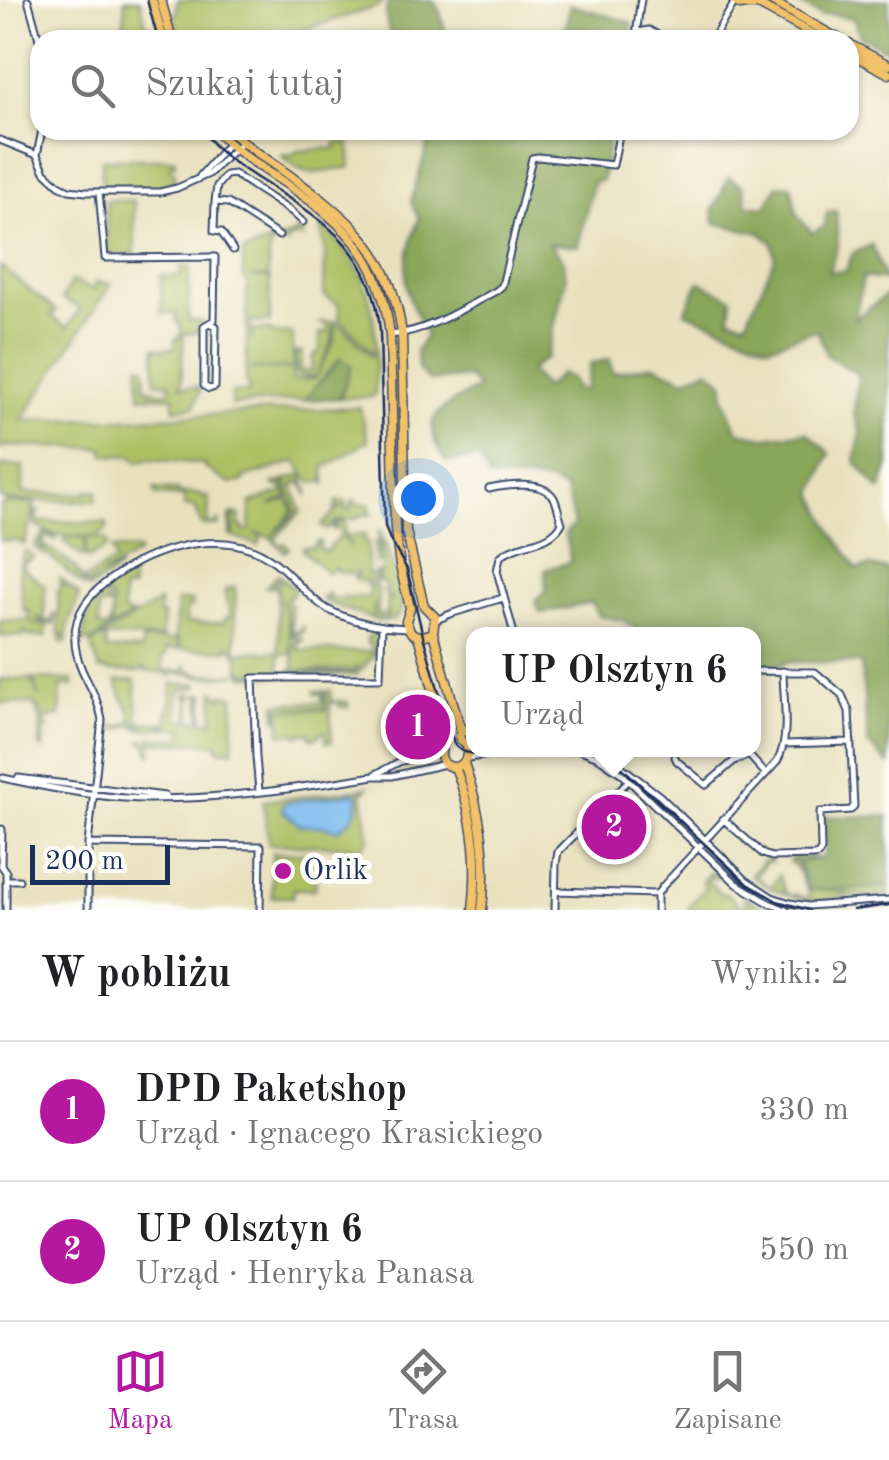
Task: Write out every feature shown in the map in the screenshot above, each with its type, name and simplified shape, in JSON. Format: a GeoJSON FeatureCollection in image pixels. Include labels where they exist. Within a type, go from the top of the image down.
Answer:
{"type":"FeatureCollection","features":[{"type":"Feature","properties":{"kind":"main road"},"geometry":{"type":"LineString","coordinates":[[152,0],[160,30]]}},
{"type":"Feature","properties":{"kind":"main road"},"geometry":{"type":"LineString","coordinates":[[162,0],[170,30]]}},
{"type":"Feature","properties":{"kind":"main road"},"geometry":{"type":"LineString","coordinates":[[770,0],[823,30]]}},
{"type":"Feature","properties":{"kind":"main road"},"geometry":{"type":"LineString","coordinates":[[742,2],[805,30]]}},
{"type":"Feature","properties":{"kind":"main road"},"geometry":{"type":"LineString","coordinates":[[859,49],[889,65]]}},
{"type":"Feature","properties":{"kind":"main road"},"geometry":{"type":"LineString","coordinates":[[859,59],[889,74]]}},
{"type":"Feature","properties":{"kind":"main road"},"geometry":{"type":"LineString","coordinates":[[234,140],[338,212],[378,257],[393,291],[402,334],[406,531],[424,606],[435,617],[433,633],[466,742]]}},
{"type":"Feature","properties":{"kind":"main road"},"geometry":{"type":"LineString","coordinates":[[234,140],[327,212],[355,241],[378,282],[390,335],[395,529],[410,608],[407,625],[418,636],[433,633]]}},
{"type":"Feature","properties":{"kind":"main road"},"geometry":{"type":"LineString","coordinates":[[410,608],[424,606]]}},
{"type":"Feature","properties":{"kind":"main road"},"geometry":{"type":"LineString","coordinates":[[418,636],[445,742]]}},
{"type":"Feature","properties":{"kind":"main road"},"geometry":{"type":"LineString","coordinates":[[438,704],[436,752],[441,759],[458,763]]}},
{"type":"Feature","properties":{"kind":"main road"},"geometry":{"type":"LineString","coordinates":[[460,727],[466,731]]}},
{"type":"Feature","properties":{"kind":"main road"},"geometry":{"type":"LineString","coordinates":[[436,752],[452,738],[466,744]]}},
{"type":"Feature","properties":{"kind":"main road"},"geometry":{"type":"LineString","coordinates":[[466,746],[458,763],[480,869],[482,910]]}},
{"type":"Feature","properties":{"kind":"main road"},"geometry":{"type":"LineString","coordinates":[[472,910],[480,869]]}},
{"type":"Feature","properties":{"kind":"street"},"geometry":{"type":"LineString","coordinates":[[28,0],[36,30]]}},
{"type":"Feature","properties":{"kind":"street"},"geometry":{"type":"LineString","coordinates":[[638,30],[640,0]]}},
{"type":"Feature","properties":{"kind":"street"},"geometry":{"type":"LineString","coordinates":[[718,30],[742,2]]}},
{"type":"Feature","properties":{"kind":"street"},"geometry":{"type":"LineString","coordinates":[[0,140],[36,155],[45,172],[59,185],[69,190],[99,192],[160,192],[194,181],[234,140]]}},
{"type":"Feature","properties":{"kind":"street"},"geometry":{"type":"LineString","coordinates":[[36,155],[40,140]]}},
{"type":"Feature","properties":{"kind":"street"},"geometry":{"type":"LineString","coordinates":[[390,335],[435,322],[502,286],[532,158],[612,165],[618,140]]}},
{"type":"Feature","properties":{"kind":"street"},"geometry":{"type":"LineString","coordinates":[[234,250],[221,232],[214,231],[218,185],[226,175],[234,174],[303,222]]}},
{"type":"Feature","properties":{"kind":"street"},"geometry":{"type":"LineString","coordinates":[[99,192],[105,258],[216,257],[214,320],[204,326],[204,386],[210,389],[215,387],[216,326],[210,323]]}},
{"type":"Feature","properties":{"kind":"street"},"geometry":{"type":"LineString","coordinates":[[215,202],[228,203],[279,236]]}},
{"type":"Feature","properties":{"kind":"street"},"geometry":{"type":"LineString","coordinates":[[489,490],[512,484],[547,491],[552,494],[562,523],[549,538],[508,549],[500,557],[497,571],[512,627]]}},
{"type":"Feature","properties":{"kind":"street"},"geometry":{"type":"LineString","coordinates":[[88,910],[88,844],[102,720],[77,655],[76,631],[90,594],[150,557],[209,541],[226,542],[268,557],[327,608],[365,624],[407,625]]}},
{"type":"Feature","properties":{"kind":"street"},"geometry":{"type":"LineString","coordinates":[[435,617],[503,598]]}},
{"type":"Feature","properties":{"kind":"street"},"geometry":{"type":"LineString","coordinates":[[259,792],[253,678],[380,678],[386,627]]}},
{"type":"Feature","properties":{"kind":"street"},"geometry":{"type":"LineString","coordinates":[[657,910],[657,894],[777,762],[784,744],[782,671]]}},
{"type":"Feature","properties":{"kind":"street"},"geometry":{"type":"LineString","coordinates":[[724,819],[763,854],[818,855],[820,812],[853,808],[849,711],[842,695],[815,672],[761,672]]}},
{"type":"Feature","properties":{"kind":"street"},"geometry":{"type":"LineString","coordinates":[[784,744],[851,742]]}},
{"type":"Feature","properties":{"kind":"street"},"geometry":{"type":"LineString","coordinates":[[374,776],[399,762],[436,752]]}},
{"type":"Feature","properties":{"kind":"street"},"geometry":{"type":"LineString","coordinates":[[1,777],[32,778],[147,799],[259,792],[392,776],[488,757]]}},
{"type":"Feature","properties":{"kind":"street"},"geometry":{"type":"LineString","coordinates":[[595,757],[660,796],[769,903],[808,906],[889,900]]}},
{"type":"Feature","properties":{"kind":"street"},"geometry":{"type":"LineString","coordinates":[[608,757],[736,884],[786,910]]}},
{"type":"Feature","properties":{"kind":"street"},"geometry":{"type":"LineString","coordinates":[[676,757],[706,785],[740,757]]}},
{"type":"Feature","properties":{"kind":"street"},"geometry":{"type":"LineString","coordinates":[[751,757],[765,774]]}},
{"type":"Feature","properties":{"kind":"street"},"geometry":{"type":"LineString","coordinates":[[555,910],[556,864],[561,848],[631,778]]}},
{"type":"Feature","properties":{"kind":"street"},"geometry":{"type":"LineString","coordinates":[[2,828],[6,910]]}},
{"type":"Feature","properties":{"kind":"street"},"geometry":{"type":"LineString","coordinates":[[88,844],[261,846],[260,910]]}},
{"type":"Feature","properties":{"kind":"street"},"geometry":{"type":"LineString","coordinates":[[5,882],[19,880]]}},
{"type":"Feature","properties":{"kind":"street"},"geometry":{"type":"LineString","coordinates":[[556,892],[657,894]]}},
{"type":"Feature","properties":{"kind":"green space"},"geometry":{"type":"Polygon","coordinates":[[[125,0],[140,0],[148,30],[124,30],[125,0]]]}},
{"type":"Feature","properties":{"kind":"green space"},"geometry":{"type":"Polygon","coordinates":[[[177,0],[384,0],[379,6],[302,30],[178,30],[173,15],[177,0]]]}},
{"type":"Feature","properties":{"kind":"green space"},"geometry":{"type":"Polygon","coordinates":[[[390,0],[433,0],[445,30],[389,30],[390,0]]]}},
{"type":"Feature","properties":{"kind":"green space"},"geometry":{"type":"Polygon","coordinates":[[[792,0],[889,0],[889,51],[860,36],[853,18],[822,16],[792,0]]]}},
{"type":"Feature","properties":{"kind":"green space"},"geometry":{"type":"Polygon","coordinates":[[[570,5],[632,23],[631,30],[565,30],[570,5]]]}},
{"type":"Feature","properties":{"kind":"green space"},"geometry":{"type":"Polygon","coordinates":[[[429,140],[609,140],[602,180],[593,183],[578,246],[549,244],[563,259],[566,278],[547,357],[529,371],[545,388],[560,374],[571,378],[577,390],[585,390],[590,364],[610,359],[612,373],[654,365],[685,379],[708,369],[724,382],[724,397],[738,432],[765,437],[807,432],[830,453],[814,493],[833,533],[857,569],[870,566],[889,570],[889,764],[868,744],[861,663],[761,665],[761,627],[633,627],[623,620],[598,616],[593,603],[540,613],[535,600],[546,592],[545,570],[571,562],[565,534],[574,524],[566,490],[547,481],[489,478],[480,458],[447,462],[437,446],[433,434],[436,416],[478,388],[468,377],[429,381],[419,370],[416,351],[426,336],[407,289],[410,248],[419,218],[411,202],[429,140]]]}},
{"type":"Feature","properties":{"kind":"green space"},"geometry":{"type":"Polygon","coordinates":[[[349,142],[351,167],[306,172],[282,156],[336,148],[336,143],[349,142]]]}},
{"type":"Feature","properties":{"kind":"green space"},"geometry":{"type":"Polygon","coordinates":[[[102,159],[175,159],[170,170],[175,172],[174,181],[149,187],[102,187],[102,159]]]}},
{"type":"Feature","properties":{"kind":"green space"},"geometry":{"type":"Polygon","coordinates":[[[729,177],[744,187],[747,205],[766,207],[777,186],[791,185],[797,215],[812,233],[825,226],[827,212],[836,211],[838,245],[829,272],[846,271],[853,253],[872,245],[886,280],[863,277],[855,319],[889,293],[889,465],[880,490],[855,461],[861,433],[854,413],[858,374],[827,356],[817,329],[769,346],[685,312],[699,282],[732,298],[730,318],[746,322],[775,258],[772,242],[760,233],[715,223],[713,210],[729,177]]]}},
{"type":"Feature","properties":{"kind":"green space"},"geometry":{"type":"Polygon","coordinates":[[[106,200],[134,201],[135,254],[110,255],[106,250],[106,200]]]}},
{"type":"Feature","properties":{"kind":"green space"},"geometry":{"type":"Polygon","coordinates":[[[321,225],[347,253],[364,282],[373,315],[376,353],[339,318],[339,305],[324,295],[321,225]]]}},
{"type":"Feature","properties":{"kind":"green space"},"geometry":{"type":"Polygon","coordinates":[[[300,229],[303,238],[301,235],[287,240],[287,244],[283,241],[270,246],[268,277],[251,277],[270,278],[270,322],[251,322],[251,341],[252,330],[291,333],[293,368],[250,369],[293,369],[293,380],[315,379],[335,340],[338,322],[376,357],[375,394],[340,398],[351,366],[340,359],[304,400],[231,405],[232,393],[249,392],[243,252],[300,229]]]}},
{"type":"Feature","properties":{"kind":"green space"},"geometry":{"type":"Polygon","coordinates":[[[0,266],[56,311],[51,316],[67,328],[81,309],[62,299],[72,281],[94,290],[96,282],[111,284],[22,420],[360,407],[368,441],[324,468],[325,483],[313,483],[305,477],[297,461],[230,484],[204,464],[148,459],[139,462],[132,456],[105,455],[104,448],[0,449],[0,266]]]}},
{"type":"Feature","properties":{"kind":"green space"},"geometry":{"type":"Polygon","coordinates":[[[181,267],[190,267],[188,320],[203,322],[199,332],[184,334],[181,387],[200,390],[194,407],[174,409],[174,397],[140,396],[139,365],[146,368],[145,388],[151,392],[170,391],[170,383],[155,382],[155,347],[175,348],[181,325],[176,322],[176,313],[161,313],[161,275],[181,276],[181,267]]]}},
{"type":"Feature","properties":{"kind":"green space"},"geometry":{"type":"Polygon","coordinates":[[[318,322],[333,322],[333,338],[317,375],[299,376],[295,353],[302,352],[300,371],[312,371],[313,355],[320,349],[320,333],[328,333],[326,323],[318,322]]]}},
{"type":"Feature","properties":{"kind":"green space"},"geometry":{"type":"Polygon","coordinates":[[[399,339],[403,511],[397,512],[393,340],[399,339]]]}},
{"type":"Feature","properties":{"kind":"green space"},"geometry":{"type":"Polygon","coordinates":[[[340,359],[351,365],[340,398],[304,400],[340,359]]]}},
{"type":"Feature","properties":{"kind":"green space"},"geometry":{"type":"Polygon","coordinates":[[[0,466],[23,466],[23,493],[97,491],[96,501],[0,498],[0,466]]]}},
{"type":"Feature","properties":{"kind":"green space"},"geometry":{"type":"Polygon","coordinates":[[[302,475],[309,496],[301,482],[293,485],[301,512],[275,539],[280,546],[284,543],[289,548],[285,552],[270,537],[254,533],[261,536],[259,545],[234,537],[233,523],[230,536],[230,515],[233,522],[234,514],[240,515],[239,526],[243,526],[243,531],[250,530],[251,503],[283,492],[280,485],[273,484],[283,481],[288,497],[270,505],[288,499],[293,511],[272,536],[296,513],[285,480],[302,475]]]}},
{"type":"Feature","properties":{"kind":"green space"},"geometry":{"type":"Polygon","coordinates":[[[154,489],[209,497],[208,525],[216,525],[219,519],[218,526],[202,525],[195,507],[185,507],[184,497],[156,495],[154,489]]]}},
{"type":"Feature","properties":{"kind":"green space"},"geometry":{"type":"Polygon","coordinates":[[[355,500],[356,504],[369,504],[371,515],[345,520],[345,541],[350,545],[346,535],[365,535],[368,575],[381,572],[376,581],[358,581],[354,577],[357,573],[340,573],[334,568],[328,573],[303,551],[318,541],[318,547],[325,552],[342,534],[332,528],[344,520],[326,530],[321,526],[340,507],[335,508],[337,501],[346,502],[345,510],[351,510],[355,500]]]}},
{"type":"Feature","properties":{"kind":"green space"},"geometry":{"type":"Polygon","coordinates":[[[35,503],[25,544],[0,541],[0,506],[35,503]]]}},
{"type":"Feature","properties":{"kind":"green space"},"geometry":{"type":"Polygon","coordinates":[[[35,511],[41,511],[37,513],[38,521],[107,523],[107,529],[95,537],[55,535],[34,525],[35,511]]]}},
{"type":"Feature","properties":{"kind":"green space"},"geometry":{"type":"Polygon","coordinates":[[[379,529],[395,571],[402,606],[398,616],[385,621],[387,598],[391,600],[391,596],[387,597],[383,582],[377,582],[383,566],[382,556],[381,562],[375,563],[375,555],[383,550],[382,542],[375,545],[379,542],[379,529]]]}},
{"type":"Feature","properties":{"kind":"green space"},"geometry":{"type":"Polygon","coordinates":[[[46,532],[57,539],[48,536],[42,543],[42,552],[34,547],[46,532]]]}},
{"type":"Feature","properties":{"kind":"green space"},"geometry":{"type":"Polygon","coordinates":[[[67,537],[85,538],[85,555],[87,538],[107,540],[107,547],[88,558],[63,541],[67,537]]]}},
{"type":"Feature","properties":{"kind":"green space"},"geometry":{"type":"Polygon","coordinates":[[[42,543],[77,569],[84,580],[116,560],[111,549],[139,553],[99,577],[119,567],[90,589],[97,579],[88,585],[84,581],[85,587],[45,555],[42,543]]]}},
{"type":"Feature","properties":{"kind":"green space"},"geometry":{"type":"Polygon","coordinates":[[[25,551],[34,557],[31,561],[23,560],[26,562],[22,567],[45,586],[44,621],[53,621],[55,615],[54,624],[45,624],[37,616],[42,624],[31,624],[46,625],[46,637],[28,636],[24,632],[23,636],[0,636],[0,620],[30,620],[30,612],[23,608],[19,567],[25,551]]]}},
{"type":"Feature","properties":{"kind":"green space"},"geometry":{"type":"Polygon","coordinates":[[[278,574],[295,589],[288,596],[292,631],[300,632],[303,627],[303,631],[293,637],[282,598],[291,654],[280,654],[280,671],[250,673],[356,675],[245,676],[231,646],[228,650],[181,649],[175,638],[177,601],[192,601],[192,607],[186,608],[186,623],[224,623],[224,618],[230,618],[225,590],[235,587],[236,652],[279,652],[277,587],[266,587],[272,580],[275,586],[280,582],[273,579],[278,574]]]}},
{"type":"Feature","properties":{"kind":"green space"},"geometry":{"type":"Polygon","coordinates":[[[131,575],[132,589],[123,590],[123,612],[133,615],[111,628],[112,602],[104,591],[131,575]]]}},
{"type":"Feature","properties":{"kind":"green space"},"geometry":{"type":"Polygon","coordinates":[[[60,578],[66,584],[63,587],[67,585],[79,595],[66,643],[61,642],[63,635],[59,634],[60,578]]]}},
{"type":"Feature","properties":{"kind":"green space"},"geometry":{"type":"Polygon","coordinates":[[[365,585],[378,589],[381,621],[374,620],[374,602],[373,619],[326,602],[329,597],[321,599],[327,593],[333,599],[369,597],[370,587],[365,585]]]}},
{"type":"Feature","properties":{"kind":"green space"},"geometry":{"type":"Polygon","coordinates":[[[103,593],[109,606],[99,605],[99,627],[108,628],[110,621],[110,628],[92,641],[82,642],[88,615],[103,593]]]}},
{"type":"Feature","properties":{"kind":"green space"},"geometry":{"type":"Polygon","coordinates":[[[159,602],[162,638],[101,637],[159,602]]]}},
{"type":"Feature","properties":{"kind":"green space"},"geometry":{"type":"Polygon","coordinates":[[[372,631],[378,632],[377,651],[360,671],[357,667],[289,671],[294,669],[293,647],[298,638],[303,641],[298,642],[299,650],[371,652],[372,644],[367,644],[367,637],[372,631]]]}},
{"type":"Feature","properties":{"kind":"green space"},"geometry":{"type":"Polygon","coordinates":[[[106,639],[107,650],[142,650],[142,640],[176,640],[179,649],[166,649],[163,670],[184,671],[186,664],[187,669],[204,675],[237,674],[196,677],[174,673],[170,677],[168,673],[145,668],[137,672],[100,670],[91,644],[106,639]]]}},
{"type":"Feature","properties":{"kind":"green space"},"geometry":{"type":"Polygon","coordinates":[[[0,679],[31,679],[39,697],[33,679],[73,680],[73,686],[61,686],[60,716],[45,719],[48,727],[43,749],[39,709],[35,704],[0,703],[0,679]]]}},
{"type":"Feature","properties":{"kind":"green space"},"geometry":{"type":"Polygon","coordinates":[[[135,680],[138,719],[165,723],[160,728],[168,725],[172,684],[197,684],[182,689],[178,695],[178,720],[189,720],[189,697],[185,696],[189,692],[194,696],[190,720],[201,720],[198,695],[206,696],[203,720],[213,722],[214,691],[221,699],[223,695],[234,696],[233,750],[219,750],[216,743],[152,743],[151,756],[142,739],[151,743],[151,738],[181,738],[184,730],[144,729],[129,725],[124,729],[108,728],[130,721],[145,727],[133,721],[116,681],[135,680]]]}},
{"type":"Feature","properties":{"kind":"green space"},"geometry":{"type":"Polygon","coordinates":[[[331,690],[331,701],[348,702],[348,707],[330,703],[332,742],[326,742],[326,732],[311,738],[310,733],[280,734],[281,709],[276,719],[276,704],[322,702],[322,694],[315,691],[324,691],[325,708],[282,709],[326,710],[326,692],[331,690]]]}},
{"type":"Feature","properties":{"kind":"green space"},"geometry":{"type":"Polygon","coordinates":[[[368,787],[362,794],[369,839],[362,847],[269,844],[263,801],[361,789],[362,792],[362,788],[368,787]]]}},
{"type":"Feature","properties":{"kind":"green space"},"geometry":{"type":"Polygon","coordinates":[[[888,816],[889,886],[809,890],[798,864],[824,858],[824,817],[888,816]]]}},
{"type":"Feature","properties":{"kind":"green space"},"geometry":{"type":"Polygon","coordinates":[[[272,853],[316,853],[315,889],[294,889],[293,897],[272,897],[272,853]]]}},
{"type":"Feature","properties":{"kind":"green space"},"geometry":{"type":"Polygon","coordinates":[[[817,857],[798,864],[809,890],[889,886],[889,896],[841,894],[840,898],[817,901],[793,897],[771,888],[779,876],[786,894],[806,898],[810,895],[790,859],[817,857]]]}},
{"type":"Feature","properties":{"kind":"green space"},"geometry":{"type":"Polygon","coordinates":[[[771,858],[754,876],[769,886],[751,875],[771,858]]]}},
{"type":"Feature","properties":{"kind":"green space"},"geometry":{"type":"Polygon","coordinates":[[[713,869],[720,875],[707,881],[742,909],[747,904],[743,900],[746,897],[760,906],[759,910],[689,910],[705,888],[702,881],[713,869]]]}},
{"type":"Feature","properties":{"kind":"water"},"geometry":{"type":"Polygon","coordinates":[[[358,794],[356,810],[338,830],[301,826],[282,810],[284,803],[358,794]]]}},
{"type":"Feature","properties":{"kind":"tram line"},"geometry":{"type":"LineString","coordinates":[[147,0],[155,30]]}},
{"type":"Feature","properties":{"kind":"tram line"},"geometry":{"type":"LineString","coordinates":[[211,140],[226,156],[339,237],[367,277],[380,331],[385,526],[407,569],[454,744],[466,752]]}},
{"type":"Feature","properties":{"kind":"tram line"},"geometry":{"type":"LineString","coordinates":[[606,757],[748,884],[777,901],[809,910]]}},
{"type":"Feature","properties":{"kind":"tram line"},"geometry":{"type":"LineString","coordinates":[[853,910],[889,905]]}},
{"type":"Feature","properties":{"kind":"place","name":"DPD Paketshop"},"geometry":{"type":"Point","coordinates":[418,727]}},
{"type":"Feature","properties":{"kind":"place","name":"UP Olsztyn 6"},"geometry":{"type":"Point","coordinates":[614,827]}},
{"type":"Feature","properties":{"kind":"place","name":"Orlik"},"geometry":{"type":"Point","coordinates":[283,871]}}]}
